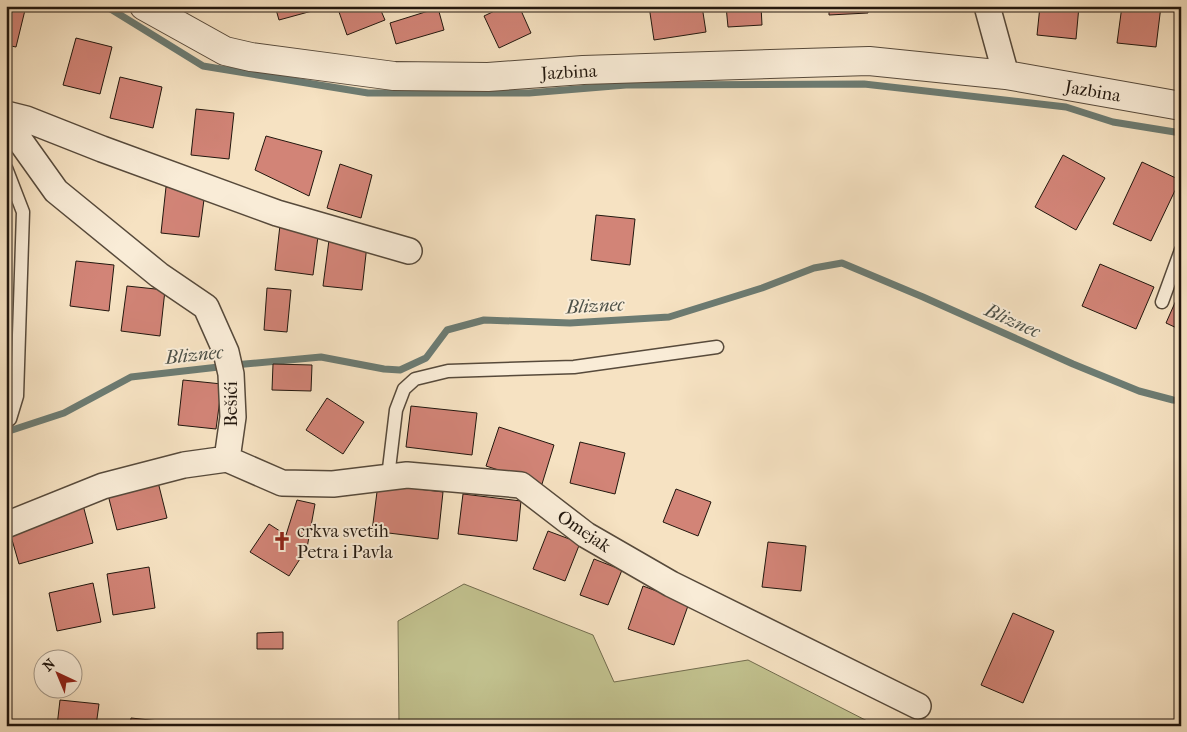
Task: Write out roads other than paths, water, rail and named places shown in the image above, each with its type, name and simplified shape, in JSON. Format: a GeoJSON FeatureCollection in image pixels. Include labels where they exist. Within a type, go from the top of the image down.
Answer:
{"type":"FeatureCollection","features":[{"type":"Feature","properties":{"kind":"street","name":"Jazbina"},"geometry":{"type":"LineString","coordinates":[[144,6],[225,51],[250,57],[394,76],[488,77],[583,70],[869,61],[1006,75],[1181,106]]}},
{"type":"Feature","properties":{"kind":"street"},"geometry":{"type":"LineString","coordinates":[[987,6],[1006,75]]}},
{"type":"Feature","properties":{"kind":"street","name":"Bešići"},"geometry":{"type":"LineString","coordinates":[[227,460],[233,417],[228,363],[206,307],[159,275],[56,192],[7,122],[26,119],[277,214],[409,251]]}},
{"type":"Feature","properties":{"kind":"street"},"geometry":{"type":"LineString","coordinates":[[6,526],[103,486],[184,465],[227,460]]}},
{"type":"Feature","properties":{"kind":"street","name":"Omejak"},"geometry":{"type":"LineString","coordinates":[[227,460],[282,483],[333,484],[407,475],[521,485],[586,535],[671,584],[918,706]]}},
{"type":"Feature","properties":{"kind":"lane"},"geometry":{"type":"LineString","coordinates":[[6,168],[23,212],[17,396],[10,419],[6,422]]}},
{"type":"Feature","properties":{"kind":"lane"},"geometry":{"type":"LineString","coordinates":[[1162,302],[1181,250]]}},
{"type":"Feature","properties":{"kind":"lane"},"geometry":{"type":"LineString","coordinates":[[388,477],[396,410],[404,389],[414,379],[448,370],[574,367],[717,347]]}},
{"type":"Feature","properties":{"kind":"waterway"},"geometry":{"type":"LineString","coordinates":[[109,8],[203,66],[368,93],[529,93],[626,85],[864,84],[1066,107],[1113,122],[1181,133]]}},
{"type":"Feature","properties":{"kind":"waterway","name":"Bliznec"},"geometry":{"type":"LineString","coordinates":[[6,432],[64,413],[131,377],[321,357],[384,369],[400,370],[426,358],[447,330],[484,320],[570,323],[669,317],[762,288],[814,268],[842,263],[1139,391],[1181,401]]}},
{"type":"Feature","properties":{"kind":"place","name":"crkva svetih Petra i Pavla"},"geometry":{"type":"Point","coordinates":[282,541]}}]}
